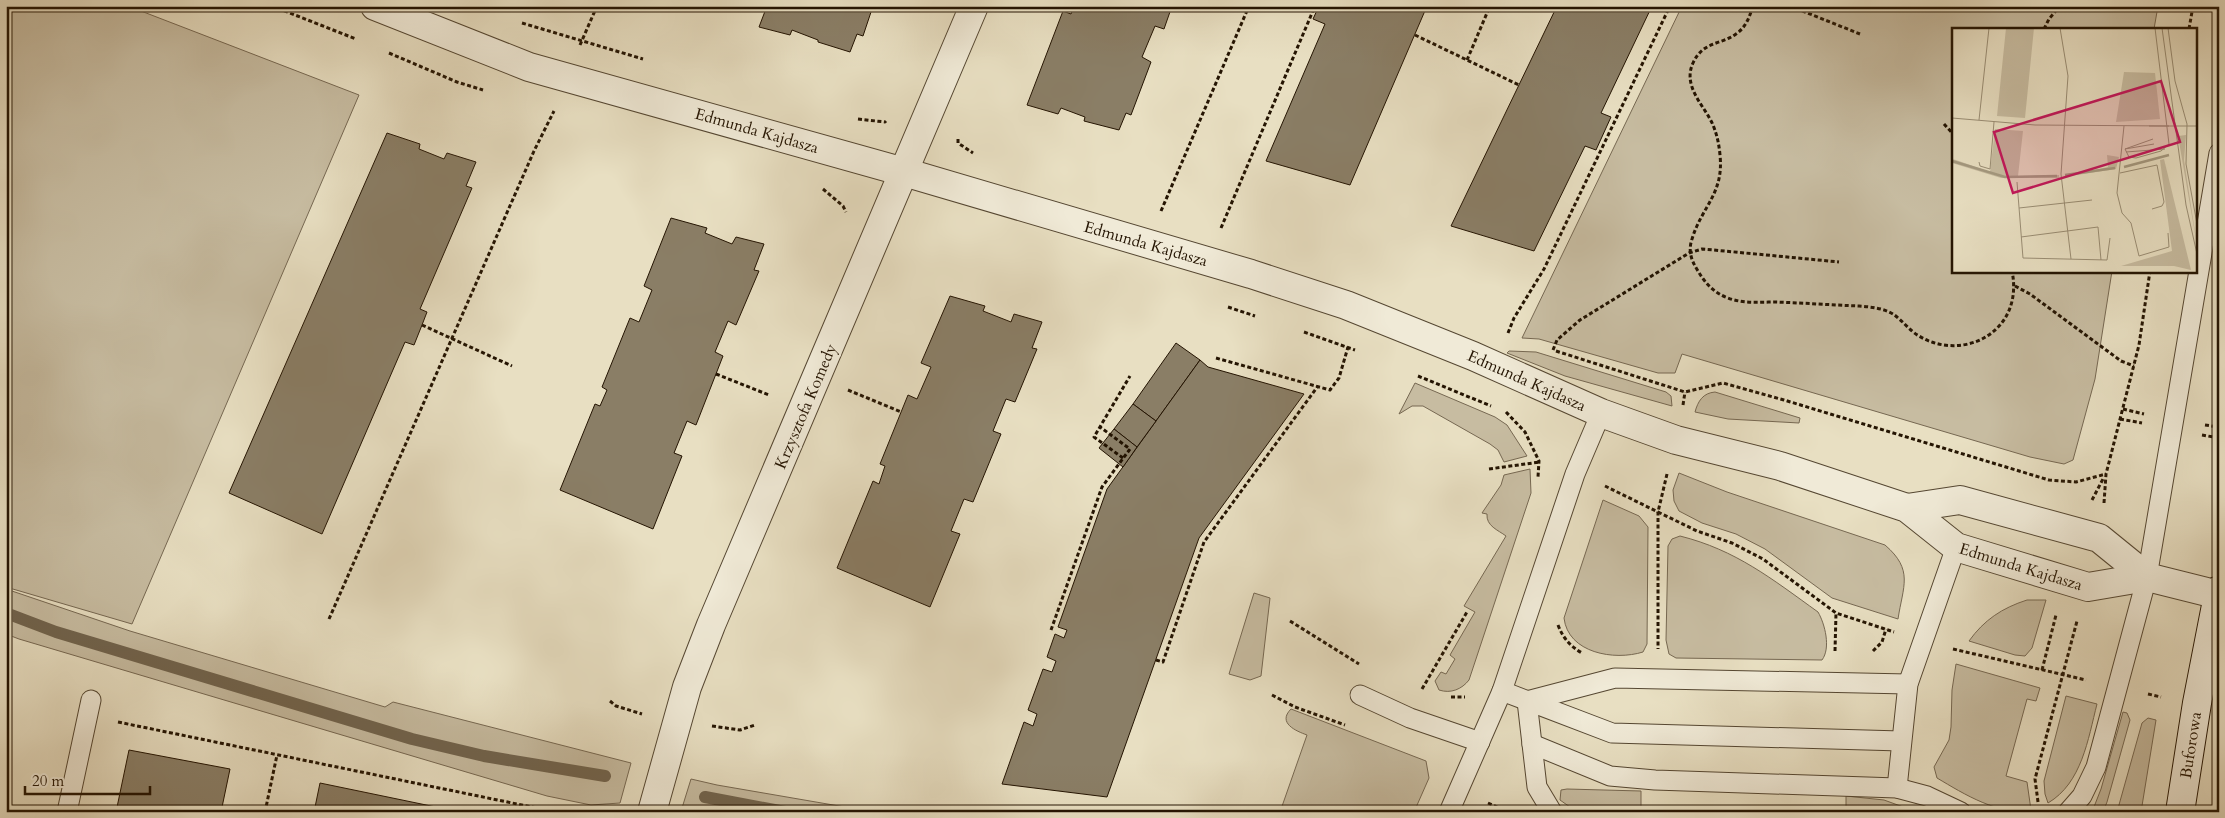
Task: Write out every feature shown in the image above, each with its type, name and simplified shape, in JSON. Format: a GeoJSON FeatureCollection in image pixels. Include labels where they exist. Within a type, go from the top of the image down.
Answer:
{"type":"FeatureCollection","features":[{"type":"Feature","properties":{"kind":"street","name":"Edmunda Kajdasza"},"geometry":{"type":"LineString","coordinates":[[375,6],[530,67],[904,172],[1251,274],[1346,305],[1473,356],[1601,413],[1676,440],[1780,466],[1907,508],[1956,547],[2088,587],[2148,578],[2218,593]]}},
{"type":"Feature","properties":{"kind":"street","name":"Krzysztofa Komedy"},"geometry":{"type":"LineString","coordinates":[[652,812],[687,686],[974,6]]}},
{"type":"Feature","properties":{"kind":"street","name":"Edmunda Kajdasza"},"geometry":{"type":"LineString","coordinates":[[1907,508],[1960,500],[2099,538],[2148,578]]}},
{"type":"Feature","properties":{"kind":"street","name":"Buforowa"},"geometry":{"type":"LineString","coordinates":[[2180,812],[2197,703],[2218,593]]}},
{"type":"Feature","properties":{"kind":"lane"},"geometry":{"type":"LineString","coordinates":[[2068,812],[2082,796],[2096,767],[2148,578],[2219,153]]}},
{"type":"Feature","properties":{"kind":"lane"},"geometry":{"type":"LineString","coordinates":[[1449,812],[1502,691],[1575,474],[1601,413]]}},
{"type":"Feature","properties":{"kind":"lane"},"geometry":{"type":"LineString","coordinates":[[1897,788],[1908,684],[1956,547]]}},
{"type":"Feature","properties":{"kind":"lane"},"geometry":{"type":"LineString","coordinates":[[1528,701],[1614,678],[1908,684]]}},
{"type":"Feature","properties":{"kind":"lane"},"geometry":{"type":"LineString","coordinates":[[1502,691],[1612,733],[1901,741]]}},
{"type":"Feature","properties":{"kind":"lane"},"geometry":{"type":"LineString","coordinates":[[1360,695],[1410,718],[1480,742]]}},
{"type":"Feature","properties":{"kind":"lane"},"geometry":{"type":"LineString","coordinates":[[1528,701],[1537,786],[1552,812]]}},
{"type":"Feature","properties":{"kind":"lane"},"geometry":{"type":"LineString","coordinates":[[67,812],[90,708]]}},
{"type":"Feature","properties":{"kind":"lane"},"geometry":{"type":"LineString","coordinates":[[1532,744],[1610,776],[1655,780],[1897,788],[1927,796],[1960,812]]}},
{"type":"Feature","properties":{"kind":"path"},"geometry":{"type":"LineString","coordinates":[[272,6],[362,41]]}},
{"type":"Feature","properties":{"kind":"path"},"geometry":{"type":"LineString","coordinates":[[1160,211],[1249,6]]}},
{"type":"Feature","properties":{"kind":"path"},"geometry":{"type":"LineString","coordinates":[[1221,229],[1315,6]]}},
{"type":"Feature","properties":{"kind":"path"},"geometry":{"type":"LineString","coordinates":[[1467,60],[1490,6]]}},
{"type":"Feature","properties":{"kind":"path"},"geometry":{"type":"LineString","coordinates":[[1506,336],[1514,318],[1544,269],[1670,6]]}},
{"type":"Feature","properties":{"kind":"path"},"geometry":{"type":"LineString","coordinates":[[1753,6],[1743,28],[1734,36],[1715,42],[1705,49],[1693,63],[1692,88],[1713,124],[1719,142],[1721,162],[1718,188],[1692,238],[1689,253],[1704,282],[1727,298],[1748,303],[1877,308],[1893,314],[1919,336],[1948,347],[1961,346],[1992,334],[2007,314],[2015,286],[2012,272]]}},
{"type":"Feature","properties":{"kind":"path"},"geometry":{"type":"LineString","coordinates":[[1790,6],[1860,34]]}},
{"type":"Feature","properties":{"kind":"path"},"geometry":{"type":"LineString","coordinates":[[2044,28],[2049,19],[2060,6]]}},
{"type":"Feature","properties":{"kind":"path"},"geometry":{"type":"LineString","coordinates":[[2189,28],[2193,6]]}},
{"type":"Feature","properties":{"kind":"path"},"geometry":{"type":"LineString","coordinates":[[519,22],[646,60]]}},
{"type":"Feature","properties":{"kind":"path"},"geometry":{"type":"LineString","coordinates":[[1415,35],[1519,85]]}},
{"type":"Feature","properties":{"kind":"path"},"geometry":{"type":"LineString","coordinates":[[388,53],[457,82],[492,93]]}},
{"type":"Feature","properties":{"kind":"path"},"geometry":{"type":"LineString","coordinates":[[545,108],[563,113]]}},
{"type":"Feature","properties":{"kind":"path"},"geometry":{"type":"LineString","coordinates":[[329,619],[534,151],[554,111]]}},
{"type":"Feature","properties":{"kind":"path"},"geometry":{"type":"LineString","coordinates":[[856,119],[885,122],[890,116]]}},
{"type":"Feature","properties":{"kind":"path"},"geometry":{"type":"LineString","coordinates":[[1944,124],[1952,133]]}},
{"type":"Feature","properties":{"kind":"path"},"geometry":{"type":"LineString","coordinates":[[816,187],[825,190],[843,206],[846,214]]}},
{"type":"Feature","properties":{"kind":"path"},"geometry":{"type":"LineString","coordinates":[[1553,350],[1557,340],[1580,320],[1689,253],[1714,250],[1839,262]]}},
{"type":"Feature","properties":{"kind":"path"},"geometry":{"type":"LineString","coordinates":[[1723,383],[2049,480],[2076,482],[2106,474],[2139,346],[2150,272]]}},
{"type":"Feature","properties":{"kind":"path"},"geometry":{"type":"LineString","coordinates":[[2015,286],[2030,294],[2121,361],[2134,366]]}},
{"type":"Feature","properties":{"kind":"path"},"geometry":{"type":"LineString","coordinates":[[1224,306],[1262,318]]}},
{"type":"Feature","properties":{"kind":"path"},"geometry":{"type":"LineString","coordinates":[[422,325],[512,366]]}},
{"type":"Feature","properties":{"kind":"path"},"geometry":{"type":"LineString","coordinates":[[1299,330],[1357,351]]}},
{"type":"Feature","properties":{"kind":"path"},"geometry":{"type":"LineString","coordinates":[[1216,358],[1330,390],[1339,378],[1348,348]]}},
{"type":"Feature","properties":{"kind":"path"},"geometry":{"type":"LineString","coordinates":[[1410,372],[1468,398],[1496,408]]}},
{"type":"Feature","properties":{"kind":"path"},"geometry":{"type":"LineString","coordinates":[[716,374],[804,409]]}},
{"type":"Feature","properties":{"kind":"path"},"geometry":{"type":"LineString","coordinates":[[1123,458],[1094,437],[1130,376]]}},
{"type":"Feature","properties":{"kind":"path"},"geometry":{"type":"LineString","coordinates":[[818,378],[901,412]]}},
{"type":"Feature","properties":{"kind":"path"},"geometry":{"type":"LineString","coordinates":[[1156,660],[1163,662],[1204,542],[1318,386]]}},
{"type":"Feature","properties":{"kind":"path"},"geometry":{"type":"LineString","coordinates":[[1658,654],[1658,512],[1676,440],[1685,392]]}},
{"type":"Feature","properties":{"kind":"path"},"geometry":{"type":"LineString","coordinates":[[1505,411],[1525,432],[1539,461],[1538,480]]}},
{"type":"Feature","properties":{"kind":"path"},"geometry":{"type":"LineString","coordinates":[[1051,630],[1102,487],[1130,449],[1100,426]]}},
{"type":"Feature","properties":{"kind":"path"},"geometry":{"type":"LineString","coordinates":[[1489,469],[1539,461]]}},
{"type":"Feature","properties":{"kind":"path"},"geometry":{"type":"LineString","coordinates":[[1601,490],[1604,486],[1697,531],[1732,543],[1763,560],[1836,613],[1923,641],[2063,675]]}},
{"type":"Feature","properties":{"kind":"path"},"geometry":{"type":"LineString","coordinates":[[2042,670],[2058,610]]}},
{"type":"Feature","properties":{"kind":"path"},"geometry":{"type":"LineString","coordinates":[[1421,692],[1467,612]]}},
{"type":"Feature","properties":{"kind":"path"},"geometry":{"type":"LineString","coordinates":[[1835,658],[1836,613]]}},
{"type":"Feature","properties":{"kind":"path"},"geometry":{"type":"LineString","coordinates":[[2039,807],[2035,779],[2079,614]]}},
{"type":"Feature","properties":{"kind":"path"},"geometry":{"type":"LineString","coordinates":[[1557,624],[1562,637],[1574,648],[1586,655]]}},
{"type":"Feature","properties":{"kind":"path"},"geometry":{"type":"LineString","coordinates":[[2143,693],[2164,697]]}},
{"type":"Feature","properties":{"kind":"path"},"geometry":{"type":"LineString","coordinates":[[610,701],[616,706],[647,715]]}},
{"type":"Feature","properties":{"kind":"path"},"geometry":{"type":"LineString","coordinates":[[90,708],[276,755],[556,812]]}},
{"type":"Feature","properties":{"kind":"path"},"geometry":{"type":"LineString","coordinates":[[711,726],[740,730],[755,725]]}},
{"type":"Feature","properties":{"kind":"path"},"geometry":{"type":"LineString","coordinates":[[265,812],[276,755]]}},
{"type":"Feature","properties":{"kind":"path"},"geometry":{"type":"LineString","coordinates":[[1488,803],[1508,812]]}},
{"type":"Feature","properties":{"kind":"shaded area"},"geometry":{"type":"Polygon","coordinates":[[[8,6],[128,6],[359,95],[132,624],[6,587],[8,6]]]}},
{"type":"Feature","properties":{"kind":"shaded area"},"geometry":{"type":"Polygon","coordinates":[[[1682,6],[2158,6],[2154,28],[1952,28],[1952,272],[2112,272],[2095,379],[2073,460],[2064,464],[2030,457],[1682,354],[1675,373],[1658,373],[1539,339],[1522,338],[1682,6]]]}},
{"type":"Feature","properties":{"kind":"shaded area"},"geometry":{"type":"Polygon","coordinates":[[[1509,351],[1536,352],[1666,392],[1671,396],[1672,406],[1565,376],[1507,353],[1509,351]]]}},
{"type":"Feature","properties":{"kind":"shaded area"},"geometry":{"type":"Polygon","coordinates":[[[1415,383],[1495,417],[1507,425],[1527,456],[1504,462],[1498,450],[1490,444],[1423,406],[1412,406],[1399,414],[1415,383]]]}},
{"type":"Feature","properties":{"kind":"shaded area"},"geometry":{"type":"Polygon","coordinates":[[[1715,392],[1800,418],[1799,423],[1728,419],[1695,412],[1702,398],[1707,394],[1715,392]]]}},
{"type":"Feature","properties":{"kind":"shaded area"},"geometry":{"type":"Polygon","coordinates":[[[1530,469],[1531,493],[1469,680],[1456,690],[1439,690],[1435,681],[1441,672],[1446,674],[1455,659],[1450,655],[1475,612],[1464,606],[1506,536],[1490,525],[1487,514],[1482,513],[1501,485],[1504,475],[1530,469]]]}},
{"type":"Feature","properties":{"kind":"shaded area"},"geometry":{"type":"Polygon","coordinates":[[[1679,473],[1727,492],[1885,545],[1900,562],[1903,571],[1904,588],[1898,619],[1832,598],[1765,549],[1736,534],[1702,523],[1679,511],[1674,501],[1673,490],[1679,473]]]}},
{"type":"Feature","properties":{"kind":"shaded area"},"geometry":{"type":"Polygon","coordinates":[[[1603,500],[1639,516],[1648,527],[1647,644],[1643,652],[1631,655],[1606,654],[1583,647],[1567,630],[1564,618],[1603,500]]]}},
{"type":"Feature","properties":{"kind":"shaded area"},"geometry":{"type":"Polygon","coordinates":[[[1680,536],[1719,549],[1736,557],[1769,577],[1818,612],[1823,623],[1827,643],[1822,660],[1676,658],[1669,654],[1666,640],[1668,546],[1672,539],[1680,536]]]}},
{"type":"Feature","properties":{"kind":"shaded area"},"geometry":{"type":"Polygon","coordinates":[[[6,589],[130,631],[385,707],[393,702],[631,763],[620,803],[591,805],[547,796],[19,639],[6,634],[6,589]]]}},
{"type":"Feature","properties":{"kind":"shaded area"},"geometry":{"type":"Polygon","coordinates":[[[1254,593],[1270,598],[1261,676],[1250,680],[1229,674],[1254,593]]]}},
{"type":"Feature","properties":{"kind":"shaded area"},"geometry":{"type":"Polygon","coordinates":[[[2027,600],[2046,600],[2032,648],[2025,656],[2015,655],[1969,641],[1994,616],[2027,600]]]}},
{"type":"Feature","properties":{"kind":"shaded area"},"geometry":{"type":"Polygon","coordinates":[[[1956,664],[2040,688],[2036,701],[2027,699],[2006,776],[2027,782],[2031,810],[2019,811],[1994,807],[1970,797],[1937,778],[1934,767],[1949,740],[1952,690],[1956,664]]]}},
{"type":"Feature","properties":{"kind":"shaded area"},"geometry":{"type":"Polygon","coordinates":[[[2066,696],[2097,704],[2087,745],[2076,772],[2069,784],[2048,803],[2044,781],[2066,696]]]}},
{"type":"Feature","properties":{"kind":"shaded area"},"geometry":{"type":"Polygon","coordinates":[[[1291,709],[1426,761],[1429,778],[1414,812],[1280,812],[1307,735],[1293,729],[1287,722],[1287,714],[1291,709]]]}},
{"type":"Feature","properties":{"kind":"shaded area"},"geometry":{"type":"Polygon","coordinates":[[[2123,712],[2127,713],[2130,720],[2107,802],[2103,812],[2092,812],[2101,789],[2123,712]]]}},
{"type":"Feature","properties":{"kind":"shaded area"},"geometry":{"type":"Polygon","coordinates":[[[2148,718],[2156,720],[2141,812],[2117,812],[2142,723],[2148,718]]]}},
{"type":"Feature","properties":{"kind":"shaded area"},"geometry":{"type":"Polygon","coordinates":[[[691,779],[874,812],[690,812],[682,808],[691,779]]]}},
{"type":"Feature","properties":{"kind":"shaded area"},"geometry":{"type":"Polygon","coordinates":[[[1561,790],[1641,791],[1641,812],[1577,812],[1560,800],[1561,790]]]}},
{"type":"Feature","properties":{"kind":"shaded area"},"geometry":{"type":"Polygon","coordinates":[[[1846,796],[1884,800],[1917,812],[1846,812],[1846,796]]]}},
{"type":"Feature","properties":{"kind":"building"},"geometry":{"type":"Polygon","coordinates":[[[767,6],[873,6],[863,36],[857,34],[850,52],[818,42],[818,40],[792,30],[790,35],[759,27],[767,6]]]}},
{"type":"Feature","properties":{"kind":"building"},"geometry":{"type":"Polygon","coordinates":[[[1074,6],[1172,6],[1164,29],[1155,26],[1142,57],[1151,62],[1131,115],[1126,113],[1119,130],[1084,121],[1085,117],[1061,108],[1058,114],[1027,105],[1063,11],[1071,14],[1074,6]]]}},
{"type":"Feature","properties":{"kind":"building"},"geometry":{"type":"Polygon","coordinates":[[[1319,6],[1427,6],[1350,185],[1266,161],[1325,24],[1313,19],[1319,6]]]}},
{"type":"Feature","properties":{"kind":"building"},"geometry":{"type":"Polygon","coordinates":[[[1557,6],[1652,6],[1601,113],[1611,117],[1596,150],[1585,146],[1534,251],[1451,226],[1557,6]]]}},
{"type":"Feature","properties":{"kind":"building"},"geometry":{"type":"Polygon","coordinates":[[[387,133],[420,144],[419,149],[444,159],[447,153],[476,162],[466,186],[472,188],[420,309],[427,312],[414,345],[405,342],[322,534],[229,493],[387,133]]]}},
{"type":"Feature","properties":{"kind":"building"},"geometry":{"type":"Polygon","coordinates":[[[671,218],[707,228],[705,233],[732,244],[736,237],[764,244],[754,270],[759,271],[736,325],[728,321],[715,352],[723,356],[696,425],[687,421],[674,453],[682,456],[653,529],[560,490],[595,404],[600,406],[607,390],[602,387],[630,318],[639,322],[652,290],[644,286],[671,218]]]}},
{"type":"Feature","properties":{"kind":"building"},"geometry":{"type":"Polygon","coordinates":[[[950,296],[985,306],[983,311],[1011,322],[1014,314],[1042,322],[1032,348],[1037,349],[1015,402],[1006,399],[993,431],[1001,434],[973,502],[964,499],[951,531],[960,534],[930,607],[837,568],[873,481],[879,484],[885,466],[880,464],[908,395],[917,399],[931,367],[921,363],[950,296]]]}},
{"type":"Feature","properties":{"kind":"building"},"geometry":{"type":"Polygon","coordinates":[[[1176,343],[1200,360],[1156,421],[1133,404],[1176,343]]]}},
{"type":"Feature","properties":{"kind":"building"},"geometry":{"type":"Polygon","coordinates":[[[1200,360],[1208,367],[1304,394],[1199,538],[1107,797],[1002,784],[1024,722],[1033,726],[1037,714],[1028,710],[1043,669],[1052,672],[1056,661],[1047,657],[1055,634],[1064,638],[1067,630],[1058,627],[1107,489],[1200,360]]]}},
{"type":"Feature","properties":{"kind":"building"},"geometry":{"type":"Polygon","coordinates":[[[1133,404],[1156,421],[1137,447],[1114,429],[1133,404]]]}},
{"type":"Feature","properties":{"kind":"building"},"geometry":{"type":"Polygon","coordinates":[[[1114,429],[1137,447],[1123,467],[1099,448],[1114,429]]]}},
{"type":"Feature","properties":{"kind":"building"},"geometry":{"type":"Polygon","coordinates":[[[129,750],[230,769],[221,812],[116,812],[129,750]]]}},
{"type":"Feature","properties":{"kind":"building"},"geometry":{"type":"Polygon","coordinates":[[[320,783],[460,812],[314,812],[320,783]]]}},
{"type":"Feature","properties":{"kind":"waterway"},"geometry":{"type":"LineString","coordinates":[[6,613],[56,632],[412,739],[484,756],[605,776]]}},
{"type":"Feature","properties":{"kind":"waterway"},"geometry":{"type":"LineString","coordinates":[[705,797],[785,812]]}}]}
